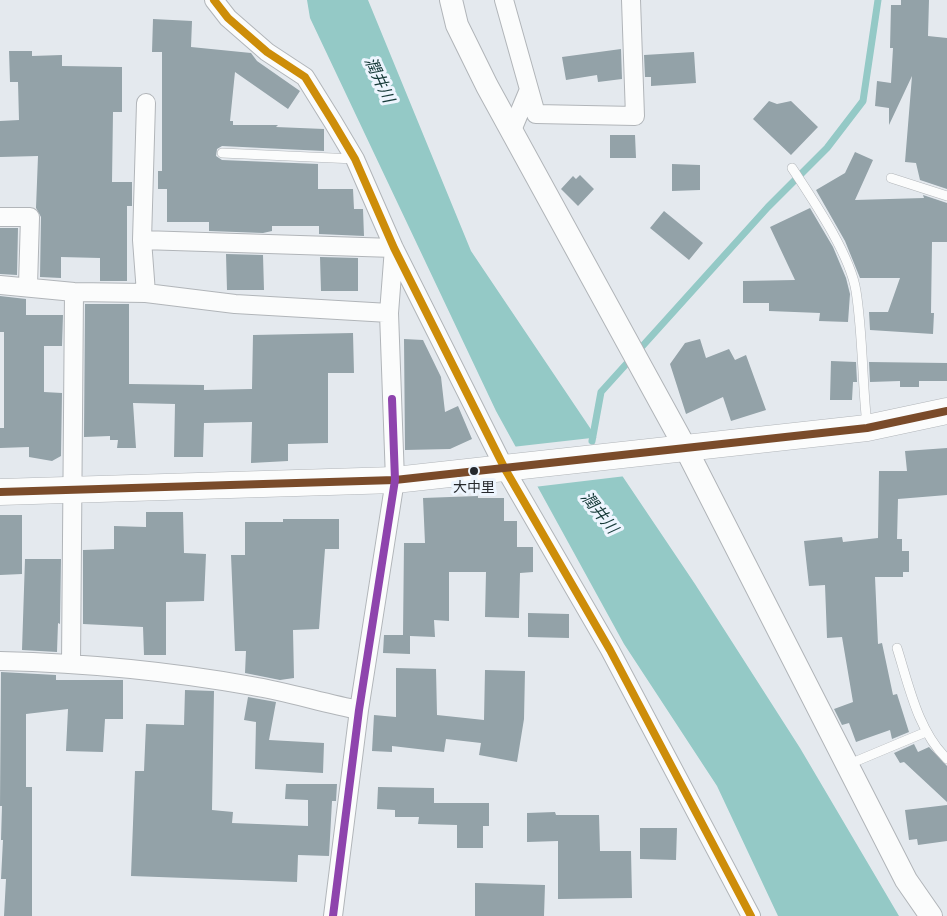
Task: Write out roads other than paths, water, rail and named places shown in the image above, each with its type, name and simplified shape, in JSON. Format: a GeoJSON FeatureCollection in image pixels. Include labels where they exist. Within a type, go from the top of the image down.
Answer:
{"type":"FeatureCollection","features":[{"type":"Feature","properties":{"kind":"main road"},"geometry":{"type":"LineString","coordinates":[[0,492],[395,480],[867,428],[947,411]]}},
{"type":"Feature","properties":{"kind":"street"},"geometry":{"type":"LineString","coordinates":[[214,0],[228,18],[267,52],[305,77],[354,159],[394,248],[751,916]]}},
{"type":"Feature","properties":{"kind":"street"},"geometry":{"type":"LineString","coordinates":[[451,0],[456,25],[643,371],[675,450],[847,765],[906,880],[931,916]]}},
{"type":"Feature","properties":{"kind":"street"},"geometry":{"type":"LineString","coordinates":[[504,0],[536,114],[635,116],[632,0]]}},
{"type":"Feature","properties":{"kind":"street"},"geometry":{"type":"LineString","coordinates":[[512,130],[528,92]]}},
{"type":"Feature","properties":{"kind":"street"},"geometry":{"type":"LineString","coordinates":[[146,103],[142,240],[146,293]]}},
{"type":"Feature","properties":{"kind":"street"},"geometry":{"type":"LineString","coordinates":[[0,217],[30,217],[28,286]]}},
{"type":"Feature","properties":{"kind":"street"},"geometry":{"type":"LineString","coordinates":[[142,240],[394,248]]}},
{"type":"Feature","properties":{"kind":"street"},"geometry":{"type":"LineString","coordinates":[[333,916],[359,710],[395,480],[389,313],[394,248]]}},
{"type":"Feature","properties":{"kind":"street"},"geometry":{"type":"LineString","coordinates":[[0,285],[74,292],[146,293],[235,304],[389,313]]}},
{"type":"Feature","properties":{"kind":"street"},"geometry":{"type":"LineString","coordinates":[[71,663],[74,292]]}},
{"type":"Feature","properties":{"kind":"street"},"geometry":{"type":"LineString","coordinates":[[0,661],[71,663],[251,686],[359,710]]}},
{"type":"Feature","properties":{"kind":"lane"},"geometry":{"type":"LineString","coordinates":[[222,153],[354,159]]}},
{"type":"Feature","properties":{"kind":"lane"},"geometry":{"type":"LineString","coordinates":[[792,168],[844,258],[856,290],[867,428]]}},
{"type":"Feature","properties":{"kind":"lane"},"geometry":{"type":"LineString","coordinates":[[891,178],[947,196]]}},
{"type":"Feature","properties":{"kind":"lane"},"geometry":{"type":"LineString","coordinates":[[897,648],[931,744],[947,759]]}},
{"type":"Feature","properties":{"kind":"lane"},"geometry":{"type":"LineString","coordinates":[[847,765],[926,732]]}},
{"type":"Feature","properties":{"kind":"water","name":"潤井川"},"geometry":{"type":"Polygon","coordinates":[[[307,0],[368,0],[471,251],[695,584],[800,748],[899,916],[778,916],[717,786],[624,644],[496,411],[310,18],[307,0]]]}},
{"type":"Feature","properties":{"kind":"waterway"},"geometry":{"type":"LineString","coordinates":[[592,441],[601,392],[768,207],[827,148],[863,101],[878,0]]}},
{"type":"Feature","properties":{"kind":"place","name":"大中里"},"geometry":{"type":"Point","coordinates":[474,471]}}]}
